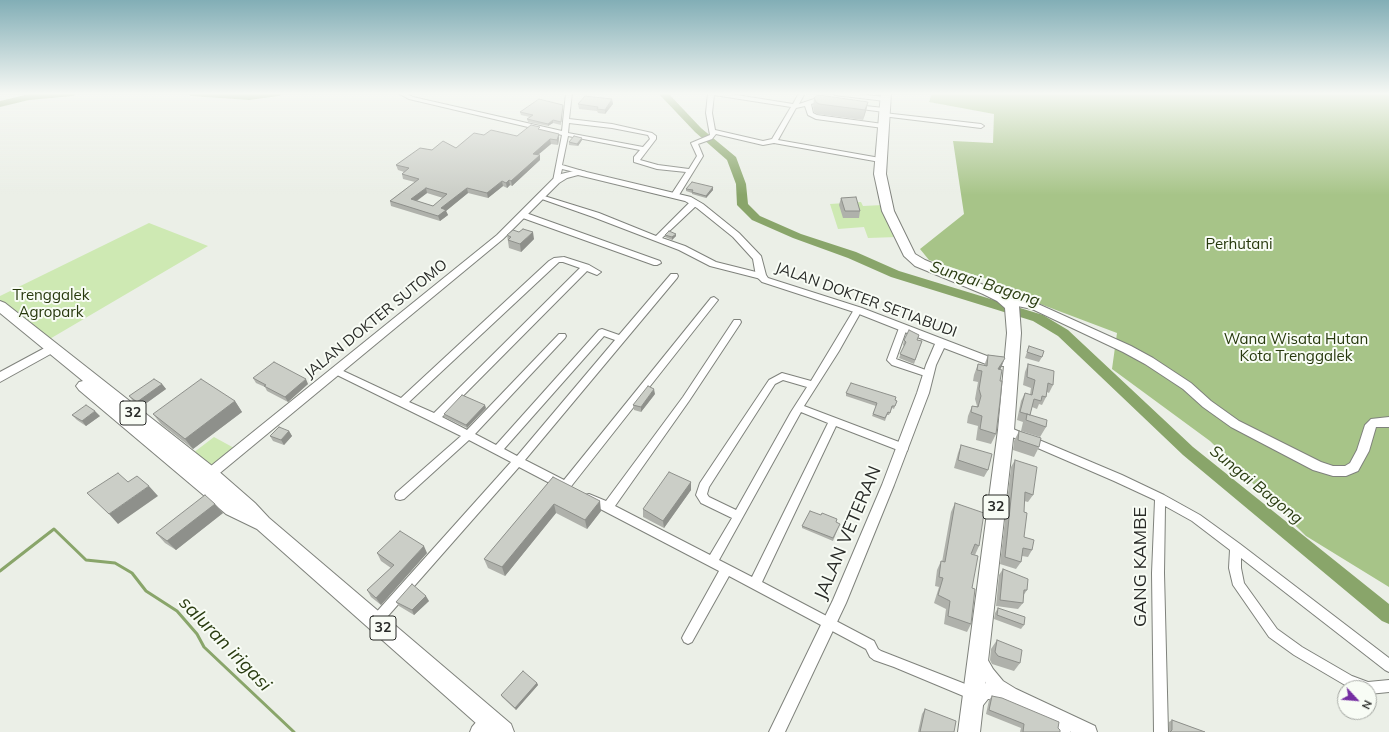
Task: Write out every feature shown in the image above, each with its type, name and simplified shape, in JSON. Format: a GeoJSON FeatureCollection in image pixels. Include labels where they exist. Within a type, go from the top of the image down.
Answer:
{"type":"FeatureCollection","features":[{"type":"Feature","properties":{"kind":"highway"},"geometry":{"type":"LineString","coordinates":[[883,127],[880,174],[888,211],[910,256],[920,263],[973,284],[1009,304]]}},
{"type":"Feature","properties":{"kind":"highway","name":"32"},"geometry":{"type":"LineString","coordinates":[[969,732],[1006,430],[1014,333],[1009,304]]}},
{"type":"Feature","properties":{"kind":"highway","name":"32"},"geometry":{"type":"LineString","coordinates":[[0,306],[48,351],[205,478],[232,510],[263,523],[376,621],[482,725],[503,732]]}},
{"type":"Feature","properties":{"kind":"highway","name":"32"},"geometry":{"type":"LineString","coordinates":[[0,320],[48,351]]}},
{"type":"Feature","properties":{"kind":"main road"},"geometry":{"type":"LineString","coordinates":[[0,378],[48,351]]}},
{"type":"Feature","properties":{"kind":"street"},"geometry":{"type":"LineString","coordinates":[[536,127],[644,149]]}},
{"type":"Feature","properties":{"kind":"street"},"geometry":{"type":"LineString","coordinates":[[556,181],[560,166],[566,127]]}},
{"type":"Feature","properties":{"kind":"street"},"geometry":{"type":"LineString","coordinates":[[618,127],[650,134],[653,138],[637,157],[636,161],[691,171]]}},
{"type":"Feature","properties":{"kind":"street"},"geometry":{"type":"LineString","coordinates":[[711,127],[711,135]]}},
{"type":"Feature","properties":{"kind":"street"},"geometry":{"type":"LineString","coordinates":[[774,141],[782,127]]}},
{"type":"Feature","properties":{"kind":"street"},"geometry":{"type":"LineString","coordinates":[[675,195],[700,156],[699,151],[694,146],[695,142],[711,135],[763,142],[774,141],[880,160]]}},
{"type":"Feature","properties":{"kind":"street"},"geometry":{"type":"LineString","coordinates":[[560,166],[583,172]]}},
{"type":"Feature","properties":{"kind":"street"},"geometry":{"type":"LineString","coordinates":[[556,181],[564,176],[583,172]]}},
{"type":"Feature","properties":{"kind":"street","name":"JALAN DOKTER SETIABUDI"},"geometry":{"type":"LineString","coordinates":[[583,172],[688,199],[736,235],[758,258],[760,276],[765,280],[858,310],[941,344],[986,360],[1012,363]]}},
{"type":"Feature","properties":{"kind":"street","name":"JALAN DOKTER SUTOMO"},"geometry":{"type":"LineString","coordinates":[[205,478],[500,237],[556,181]]}},
{"type":"Feature","properties":{"kind":"street"},"geometry":{"type":"LineString","coordinates":[[541,197],[596,215],[682,248],[713,264],[760,276]]}},
{"type":"Feature","properties":{"kind":"street"},"geometry":{"type":"LineString","coordinates":[[656,239],[694,203]]}},
{"type":"Feature","properties":{"kind":"street"},"geometry":{"type":"LineString","coordinates":[[523,215],[657,263]]}},
{"type":"Feature","properties":{"kind":"street"},"geometry":{"type":"LineString","coordinates":[[403,402],[552,263],[557,260],[564,259],[597,272]]}},
{"type":"Feature","properties":{"kind":"street"},"geometry":{"type":"LineString","coordinates":[[435,418],[586,267]]}},
{"type":"Feature","properties":{"kind":"street"},"geometry":{"type":"LineString","coordinates":[[376,621],[518,461],[674,276]]}},
{"type":"Feature","properties":{"kind":"street"},"geometry":{"type":"LineString","coordinates":[[572,490],[714,300]]}},
{"type":"Feature","properties":{"kind":"street"},"geometry":{"type":"LineString","coordinates":[[1009,304],[1034,306],[1127,349],[1149,361],[1187,386],[1207,404],[1235,424],[1317,466],[1333,471],[1346,471],[1354,467],[1363,451],[1371,425],[1374,422],[1389,422]]}},
{"type":"Feature","properties":{"kind":"street"},"geometry":{"type":"LineString","coordinates":[[712,562],[799,408],[836,350],[858,310]]}},
{"type":"Feature","properties":{"kind":"street"},"geometry":{"type":"LineString","coordinates":[[608,507],[686,399],[737,322]]}},
{"type":"Feature","properties":{"kind":"street"},"geometry":{"type":"LineString","coordinates":[[903,328],[891,360],[895,363],[928,374]]}},
{"type":"Feature","properties":{"kind":"street"},"geometry":{"type":"LineString","coordinates":[[497,450],[602,332],[621,339]]}},
{"type":"Feature","properties":{"kind":"street"},"geometry":{"type":"LineString","coordinates":[[400,496],[468,435],[562,336]]}},
{"type":"Feature","properties":{"kind":"street","name":"JALAN VETERAN"},"geometry":{"type":"LineString","coordinates":[[777,732],[842,595],[903,448],[928,374],[941,344]]}},
{"type":"Feature","properties":{"kind":"street"},"geometry":{"type":"LineString","coordinates":[[336,371],[435,418],[870,644],[874,653],[878,656],[894,661],[972,701],[986,691],[994,691],[1010,695]]}},
{"type":"Feature","properties":{"kind":"street"},"geometry":{"type":"LineString","coordinates":[[739,516],[705,500],[701,495],[704,486],[772,382],[782,376],[814,385]]}},
{"type":"Feature","properties":{"kind":"street"},"geometry":{"type":"LineString","coordinates":[[799,408],[903,448]]}},
{"type":"Feature","properties":{"kind":"street"},"geometry":{"type":"LineString","coordinates":[[755,584],[834,421]]}},
{"type":"Feature","properties":{"kind":"street","name":"GANG KAMBE"},"geometry":{"type":"LineString","coordinates":[[1006,430],[1118,478],[1160,498],[1158,573],[1160,732]]}},
{"type":"Feature","properties":{"kind":"street"},"geometry":{"type":"LineString","coordinates":[[1160,498],[1196,518],[1236,547],[1389,666]]}},
{"type":"Feature","properties":{"kind":"street"},"geometry":{"type":"LineString","coordinates":[[1236,547],[1235,568],[1239,585],[1273,633],[1298,651],[1347,680]]}},
{"type":"Feature","properties":{"kind":"street"},"geometry":{"type":"LineString","coordinates":[[688,638],[727,569]]}},
{"type":"Feature","properties":{"kind":"street"},"geometry":{"type":"LineString","coordinates":[[979,649],[981,662],[988,674],[998,686],[1010,695],[1064,726],[1089,732]]}},
{"type":"Feature","properties":{"kind":"street"},"geometry":{"type":"LineString","coordinates":[[1377,687],[1389,686]]}},
{"type":"Feature","properties":{"kind":"green space","name":"Perhutani"},"geometry":{"type":"Polygon","coordinates":[[[994,127],[1389,127],[1389,587],[1306,536],[1210,441],[1112,369],[1117,333],[1019,296],[996,282],[929,260],[920,249],[964,214],[953,141],[993,143],[994,127]]]}},
{"type":"Feature","properties":{"kind":"green space"},"geometry":{"type":"Polygon","coordinates":[[[861,202],[863,206],[883,205],[897,237],[868,238],[864,227],[838,229],[830,204],[861,202]]]}},
{"type":"Feature","properties":{"kind":"green space","name":"Trenggalek Agropark"},"geometry":{"type":"Polygon","coordinates":[[[149,223],[208,246],[48,340],[0,303],[0,296],[149,223]]]}},
{"type":"Feature","properties":{"kind":"green space"},"geometry":{"type":"Polygon","coordinates":[[[214,437],[236,449],[208,471],[189,456],[214,437]]]}},
{"type":"Feature","properties":{"kind":"building"},"geometry":{"type":"Polygon","coordinates":[[[528,127],[540,127],[538,129],[559,134],[557,140],[550,139],[533,154],[540,155],[511,181],[509,180],[506,183],[502,181],[487,193],[467,188],[441,208],[446,210],[438,216],[390,201],[419,179],[402,174],[409,168],[396,165],[420,148],[432,150],[443,141],[456,148],[474,133],[484,135],[491,130],[517,136],[528,127]],[[426,188],[411,199],[433,206],[447,194],[426,188]]]}},
{"type":"Feature","properties":{"kind":"building"},"geometry":{"type":"Polygon","coordinates":[[[574,136],[582,138],[577,144],[569,142],[574,136]]]}},
{"type":"Feature","properties":{"kind":"building"},"geometry":{"type":"Polygon","coordinates":[[[692,182],[713,187],[706,196],[692,192],[693,190],[686,189],[692,182]]]}},
{"type":"Feature","properties":{"kind":"building"},"geometry":{"type":"Polygon","coordinates":[[[856,197],[860,211],[845,211],[841,198],[856,197]]]}},
{"type":"Feature","properties":{"kind":"building"},"geometry":{"type":"Polygon","coordinates":[[[523,229],[533,232],[520,244],[508,240],[511,237],[507,235],[513,230],[519,232],[523,229]]]}},
{"type":"Feature","properties":{"kind":"building"},"geometry":{"type":"Polygon","coordinates":[[[669,231],[676,234],[672,237],[665,235],[669,231]]]}},
{"type":"Feature","properties":{"kind":"building"},"geometry":{"type":"Polygon","coordinates":[[[909,330],[919,335],[917,340],[922,341],[915,360],[900,354],[906,342],[904,340],[909,330]]]}},
{"type":"Feature","properties":{"kind":"building"},"geometry":{"type":"Polygon","coordinates":[[[1029,346],[1044,351],[1042,357],[1027,352],[1029,346]]]}},
{"type":"Feature","properties":{"kind":"building"},"geometry":{"type":"Polygon","coordinates":[[[988,355],[1005,358],[998,369],[1002,370],[1000,381],[1002,381],[996,434],[980,429],[982,416],[971,412],[972,406],[978,407],[981,396],[979,389],[982,371],[977,370],[978,364],[987,366],[988,355]]]}},
{"type":"Feature","properties":{"kind":"building"},"geometry":{"type":"Polygon","coordinates":[[[274,362],[306,379],[285,397],[264,386],[266,385],[253,378],[274,362]]]}},
{"type":"Feature","properties":{"kind":"building"},"geometry":{"type":"Polygon","coordinates":[[[1028,364],[1054,371],[1053,385],[1048,383],[1046,397],[1042,396],[1041,401],[1034,399],[1030,415],[1020,412],[1025,393],[1032,395],[1035,380],[1027,377],[1028,364]]]}},
{"type":"Feature","properties":{"kind":"building"},"geometry":{"type":"Polygon","coordinates":[[[154,379],[162,384],[137,402],[129,396],[154,379]]]}},
{"type":"Feature","properties":{"kind":"building"},"geometry":{"type":"Polygon","coordinates":[[[201,379],[235,401],[185,439],[153,414],[201,379]]]}},
{"type":"Feature","properties":{"kind":"building"},"geometry":{"type":"Polygon","coordinates":[[[851,383],[896,397],[895,400],[897,401],[895,406],[892,406],[890,413],[888,412],[885,418],[873,414],[877,403],[846,393],[851,383]]]}},
{"type":"Feature","properties":{"kind":"building"},"geometry":{"type":"Polygon","coordinates":[[[648,386],[654,389],[641,407],[633,405],[648,386]]]}},
{"type":"Feature","properties":{"kind":"building"},"geometry":{"type":"Polygon","coordinates":[[[462,395],[485,405],[466,425],[444,414],[462,395]]]}},
{"type":"Feature","properties":{"kind":"building"},"geometry":{"type":"Polygon","coordinates":[[[86,405],[95,411],[82,421],[72,415],[86,405]]]}},
{"type":"Feature","properties":{"kind":"building"},"geometry":{"type":"Polygon","coordinates":[[[1027,414],[1047,420],[1046,427],[1026,420],[1027,414]]]}},
{"type":"Feature","properties":{"kind":"building"},"geometry":{"type":"Polygon","coordinates":[[[279,427],[289,431],[281,440],[270,436],[279,427]]]}},
{"type":"Feature","properties":{"kind":"building"},"geometry":{"type":"Polygon","coordinates":[[[1019,431],[1041,438],[1039,447],[1018,440],[1019,431]]]}},
{"type":"Feature","properties":{"kind":"building"},"geometry":{"type":"Polygon","coordinates":[[[961,445],[992,454],[988,470],[958,460],[961,445]]]}},
{"type":"Feature","properties":{"kind":"building"},"geometry":{"type":"Polygon","coordinates":[[[1015,460],[1037,467],[1033,495],[1025,492],[1024,512],[1027,513],[1024,537],[1034,540],[1032,550],[1023,548],[1021,562],[1005,557],[1015,460]]]}},
{"type":"Feature","properties":{"kind":"building"},"geometry":{"type":"Polygon","coordinates":[[[669,472],[691,482],[663,521],[643,509],[669,472]]]}},
{"type":"Feature","properties":{"kind":"building"},"geometry":{"type":"Polygon","coordinates":[[[118,473],[128,482],[137,476],[149,486],[109,514],[87,493],[118,473]]]}},
{"type":"Feature","properties":{"kind":"building"},"geometry":{"type":"Polygon","coordinates":[[[553,477],[600,501],[585,520],[554,504],[502,567],[484,559],[553,477]]]}},
{"type":"Feature","properties":{"kind":"building"},"geometry":{"type":"Polygon","coordinates":[[[205,495],[215,504],[167,541],[156,533],[205,495]]]}},
{"type":"Feature","properties":{"kind":"building"},"geometry":{"type":"Polygon","coordinates":[[[955,503],[984,513],[979,546],[975,544],[971,554],[978,556],[972,588],[975,589],[971,624],[948,616],[950,601],[938,595],[943,578],[939,577],[941,561],[945,562],[955,503]]]}},
{"type":"Feature","properties":{"kind":"building"},"geometry":{"type":"Polygon","coordinates":[[[810,511],[821,515],[822,513],[837,519],[836,522],[840,524],[833,538],[802,526],[810,511]]]}},
{"type":"Feature","properties":{"kind":"building"},"geometry":{"type":"Polygon","coordinates":[[[400,531],[424,546],[376,598],[367,590],[394,565],[377,553],[400,531]]]}},
{"type":"Feature","properties":{"kind":"building"},"geometry":{"type":"Polygon","coordinates":[[[1003,569],[1028,579],[1027,590],[1024,590],[1023,603],[1000,600],[1003,569]]]}},
{"type":"Feature","properties":{"kind":"building"},"geometry":{"type":"Polygon","coordinates":[[[412,584],[426,596],[412,610],[396,602],[412,584]]]}},
{"type":"Feature","properties":{"kind":"building"},"geometry":{"type":"Polygon","coordinates":[[[998,608],[1025,617],[1024,625],[997,615],[998,608]]]}},
{"type":"Feature","properties":{"kind":"building"},"geometry":{"type":"Polygon","coordinates":[[[997,640],[1022,650],[1020,663],[998,656],[995,652],[997,640]]]}},
{"type":"Feature","properties":{"kind":"building"},"geometry":{"type":"Polygon","coordinates":[[[523,671],[537,683],[515,708],[501,695],[523,671]]]}},
{"type":"Feature","properties":{"kind":"building"},"geometry":{"type":"Polygon","coordinates":[[[992,696],[1002,698],[1059,722],[1058,728],[1060,732],[1023,732],[1024,724],[989,710],[992,696]]]}},
{"type":"Feature","properties":{"kind":"building"},"geometry":{"type":"Polygon","coordinates":[[[925,709],[956,721],[954,732],[920,732],[925,709]]]}},
{"type":"Feature","properties":{"kind":"building"},"geometry":{"type":"Polygon","coordinates":[[[1172,720],[1205,732],[1170,732],[1172,730],[1172,720]]]}},
{"type":"Feature","properties":{"kind":"waterway","name":"Sungai Bagong"},"geometry":{"type":"LineString","coordinates":[[695,127],[732,159],[741,184],[743,205],[756,218],[797,236],[852,255],[895,274],[1038,318],[1063,333],[1188,451],[1389,615]]}},
{"type":"Feature","properties":{"kind":"waterway","name":"saluran irigasi"},"geometry":{"type":"LineString","coordinates":[[0,571],[54,529],[86,560],[115,563],[132,573],[146,591],[177,611],[197,634],[204,647],[294,732]]}},
{"type":"Feature","properties":{"kind":"park label","name":"Wana Wisata Hutan Kota Trenggalek"},"geometry":{"type":"Point","coordinates":[1296,348]}}]}
